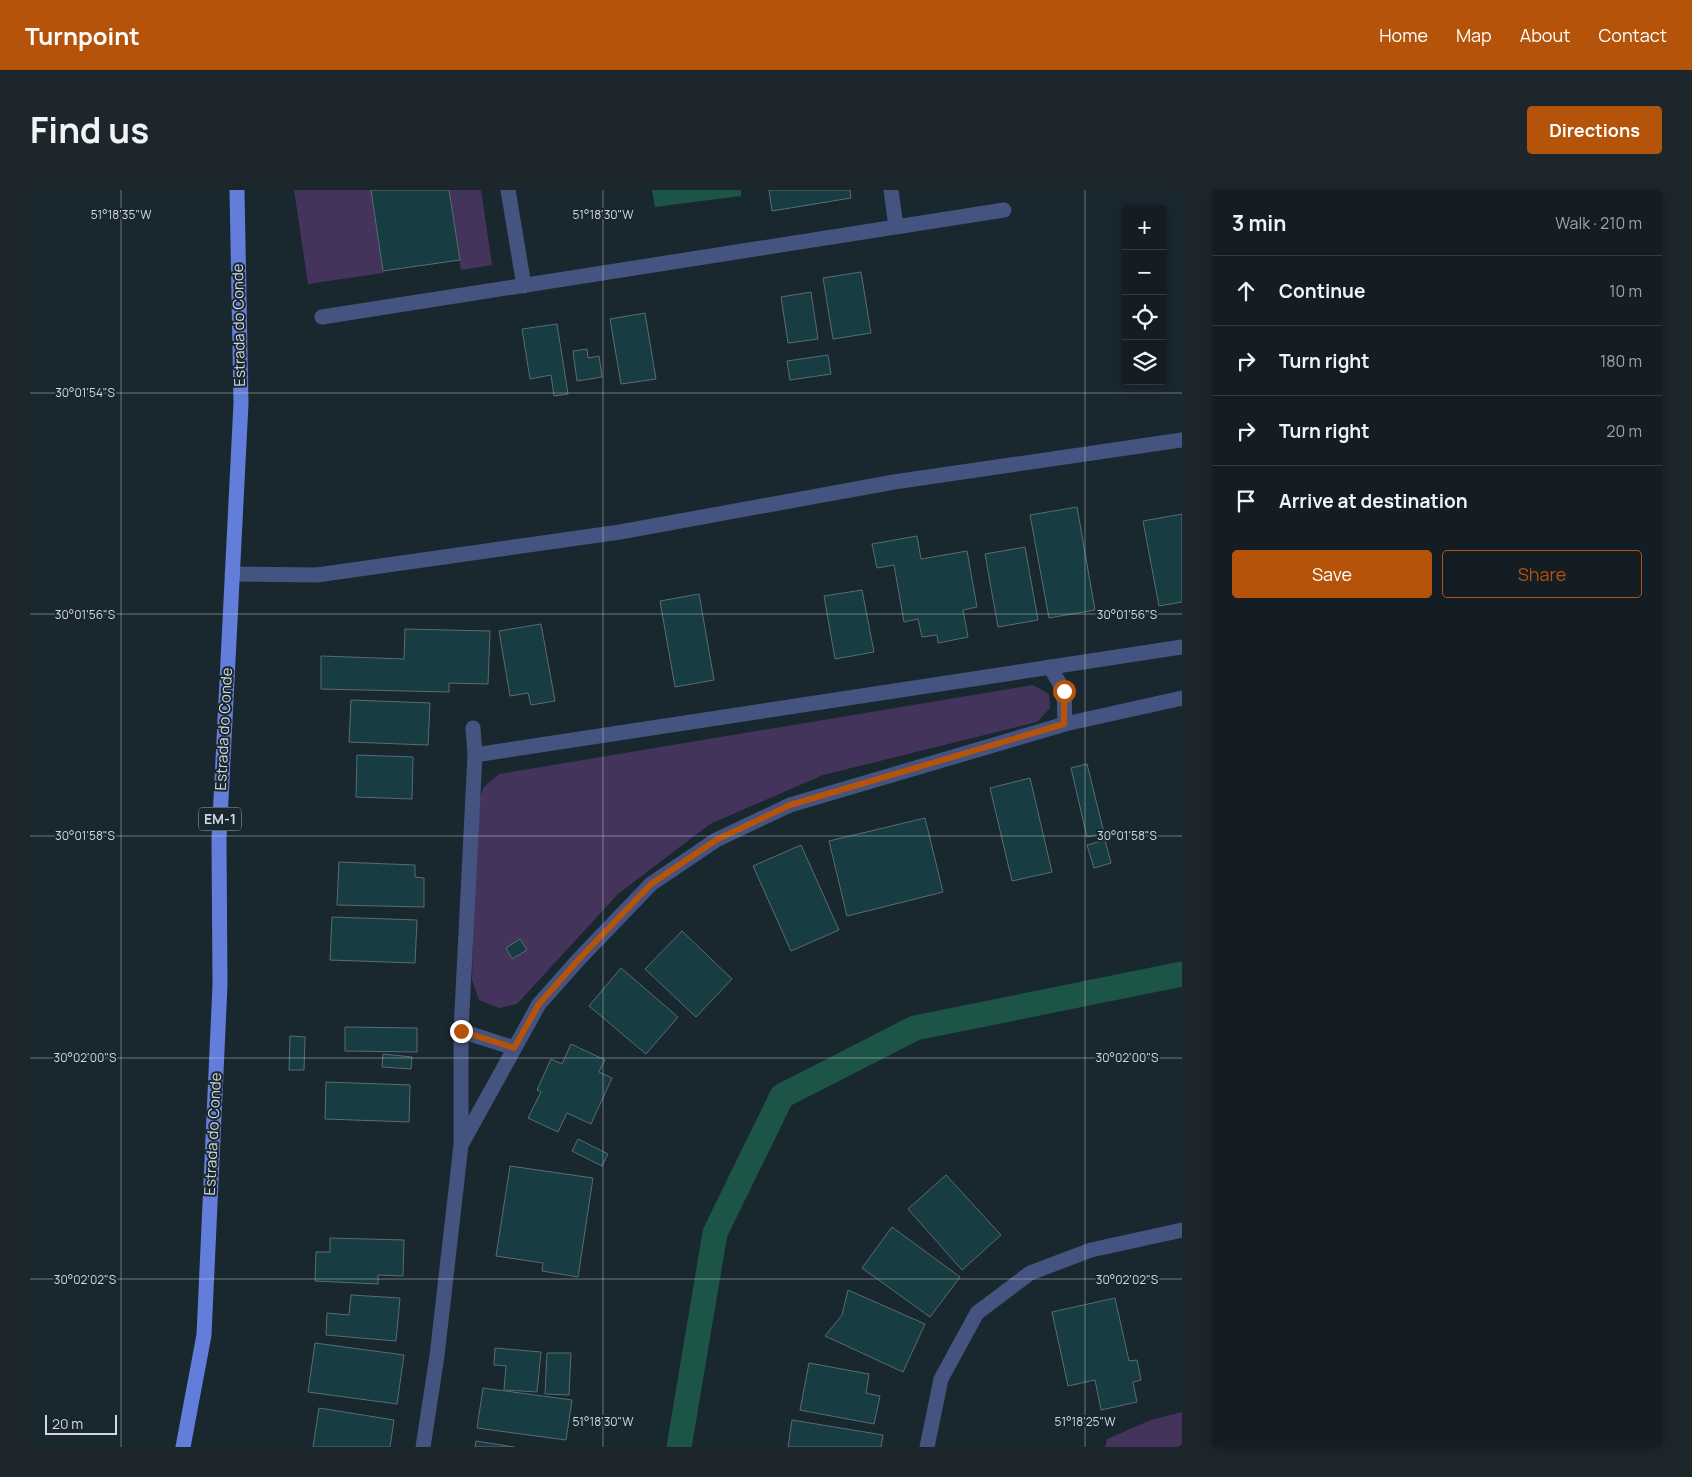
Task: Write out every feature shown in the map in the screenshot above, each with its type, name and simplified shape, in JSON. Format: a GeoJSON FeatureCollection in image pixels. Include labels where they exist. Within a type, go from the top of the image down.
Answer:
{"type":"FeatureCollection","features":[{"type":"Feature","properties":{"kind":"main road","name":"Estrada do Conde"},"geometry":{"type":"LineString","coordinates":[[184,1447],[204,1335],[220,985],[219,838],[241,403],[237,190]]}},
{"type":"Feature","properties":{"kind":"street"},"geometry":{"type":"LineString","coordinates":[[508,190],[524,286]]}},
{"type":"Feature","properties":{"kind":"street"},"geometry":{"type":"LineString","coordinates":[[891,190],[896,227]]}},
{"type":"Feature","properties":{"kind":"street"},"geometry":{"type":"LineString","coordinates":[[322,317],[1004,210]]}},
{"type":"Feature","properties":{"kind":"street"},"geometry":{"type":"LineString","coordinates":[[232,574],[317,575],[347,571],[620,532],[894,482],[1182,440]]}},
{"type":"Feature","properties":{"kind":"street"},"geometry":{"type":"LineString","coordinates":[[475,755],[1182,647]]}},
{"type":"Feature","properties":{"kind":"street"},"geometry":{"type":"LineString","coordinates":[[1050,667],[1064,691],[1064,724]]}},
{"type":"Feature","properties":{"kind":"street"},"geometry":{"type":"LineString","coordinates":[[461,1145],[539,1004],[651,884],[716,840],[790,805],[1064,724],[1182,698]]}},
{"type":"Feature","properties":{"kind":"street"},"geometry":{"type":"LineString","coordinates":[[424,1447],[438,1356],[461,1145],[461,1031],[475,755],[473,728]]}},
{"type":"Feature","properties":{"kind":"street"},"geometry":{"type":"LineString","coordinates":[[461,1031],[514,1048]]}},
{"type":"Feature","properties":{"kind":"street"},"geometry":{"type":"LineString","coordinates":[[927,1447],[941,1379],[977,1313],[1030,1273],[1091,1250],[1182,1230]]}},
{"type":"Feature","properties":{"kind":"shaded area"},"geometry":{"type":"Polygon","coordinates":[[[294,190],[371,190],[383,273],[308,284],[294,190]]]}},
{"type":"Feature","properties":{"kind":"shaded area"},"geometry":{"type":"Polygon","coordinates":[[[449,190],[481,190],[492,265],[461,270],[449,190]]]}},
{"type":"Feature","properties":{"kind":"shaded area"},"geometry":{"type":"Polygon","coordinates":[[[652,190],[741,190],[741,196],[655,207],[652,190]]]}},
{"type":"Feature","properties":{"kind":"shaded area"},"geometry":{"type":"Polygon","coordinates":[[[1033,685],[1049,694],[1050,708],[1037,722],[823,775],[710,824],[618,894],[517,1004],[499,1008],[479,1000],[472,980],[476,806],[484,787],[499,774],[1033,685]]]}},
{"type":"Feature","properties":{"kind":"shaded area"},"geometry":{"type":"Polygon","coordinates":[[[1182,1412],[1182,1447],[1105,1447],[1107,1439],[1151,1420],[1182,1412]]]}},
{"type":"Feature","properties":{"kind":"building"},"geometry":{"type":"Polygon","coordinates":[[[371,190],[449,190],[460,260],[383,271],[371,190]]]}},
{"type":"Feature","properties":{"kind":"building"},"geometry":{"type":"Polygon","coordinates":[[[769,190],[850,190],[851,198],[772,211],[769,190]]]}},
{"type":"Feature","properties":{"kind":"building"},"geometry":{"type":"Polygon","coordinates":[[[861,272],[871,333],[833,339],[823,278],[861,272]]]}},
{"type":"Feature","properties":{"kind":"building"},"geometry":{"type":"Polygon","coordinates":[[[811,292],[818,339],[788,343],[781,297],[811,292]]]}},
{"type":"Feature","properties":{"kind":"building"},"geometry":{"type":"Polygon","coordinates":[[[645,313],[656,379],[621,384],[610,319],[645,313]]]}},
{"type":"Feature","properties":{"kind":"building"},"geometry":{"type":"Polygon","coordinates":[[[557,324],[568,394],[554,396],[551,375],[530,379],[522,329],[557,324]]]}},
{"type":"Feature","properties":{"kind":"building"},"geometry":{"type":"Polygon","coordinates":[[[587,349],[588,358],[599,356],[602,377],[577,381],[573,351],[587,349]]]}},
{"type":"Feature","properties":{"kind":"building"},"geometry":{"type":"Polygon","coordinates":[[[828,355],[831,374],[790,380],[787,361],[828,355]]]}},
{"type":"Feature","properties":{"kind":"building"},"geometry":{"type":"Polygon","coordinates":[[[1077,507],[1095,610],[1049,618],[1030,515],[1077,507]]]}},
{"type":"Feature","properties":{"kind":"building"},"geometry":{"type":"Polygon","coordinates":[[[1182,514],[1182,602],[1159,606],[1143,521],[1182,514]]]}},
{"type":"Feature","properties":{"kind":"building"},"geometry":{"type":"Polygon","coordinates":[[[917,536],[921,559],[967,551],[977,607],[963,610],[968,637],[938,643],[937,635],[922,637],[918,619],[904,622],[894,565],[877,568],[872,544],[917,536]]]}},
{"type":"Feature","properties":{"kind":"building"},"geometry":{"type":"Polygon","coordinates":[[[1025,547],[1038,620],[998,627],[985,554],[1025,547]]]}},
{"type":"Feature","properties":{"kind":"building"},"geometry":{"type":"Polygon","coordinates":[[[862,590],[874,652],[835,659],[824,596],[862,590]]]}},
{"type":"Feature","properties":{"kind":"building"},"geometry":{"type":"Polygon","coordinates":[[[699,594],[714,680],[675,687],[660,601],[699,594]]]}},
{"type":"Feature","properties":{"kind":"building"},"geometry":{"type":"Polygon","coordinates":[[[541,624],[555,701],[531,705],[528,693],[510,696],[499,631],[541,624]]]}},
{"type":"Feature","properties":{"kind":"building"},"geometry":{"type":"Polygon","coordinates":[[[405,629],[490,631],[488,684],[449,683],[449,692],[321,689],[321,656],[404,659],[405,629]]]}},
{"type":"Feature","properties":{"kind":"building"},"geometry":{"type":"Polygon","coordinates":[[[351,700],[430,703],[428,745],[349,742],[351,700]]]}},
{"type":"Feature","properties":{"kind":"building"},"geometry":{"type":"Polygon","coordinates":[[[357,755],[413,757],[412,799],[356,797],[357,755]]]}},
{"type":"Feature","properties":{"kind":"building"},"geometry":{"type":"Polygon","coordinates":[[[1087,764],[1104,833],[1087,837],[1071,768],[1087,764]]]}},
{"type":"Feature","properties":{"kind":"building"},"geometry":{"type":"Polygon","coordinates":[[[1030,778],[1052,872],[1012,881],[990,788],[1030,778]]]}},
{"type":"Feature","properties":{"kind":"building"},"geometry":{"type":"Polygon","coordinates":[[[925,818],[943,892],[847,916],[829,841],[925,818]]]}},
{"type":"Feature","properties":{"kind":"building"},"geometry":{"type":"Polygon","coordinates":[[[1105,840],[1111,863],[1094,868],[1087,845],[1105,840]]]}},
{"type":"Feature","properties":{"kind":"building"},"geometry":{"type":"Polygon","coordinates":[[[801,845],[839,930],[791,951],[753,866],[801,845]]]}},
{"type":"Feature","properties":{"kind":"building"},"geometry":{"type":"Polygon","coordinates":[[[339,862],[415,865],[415,877],[424,878],[424,907],[337,905],[339,862]]]}},
{"type":"Feature","properties":{"kind":"building"},"geometry":{"type":"Polygon","coordinates":[[[332,917],[417,920],[415,963],[330,960],[332,917]]]}},
{"type":"Feature","properties":{"kind":"building"},"geometry":{"type":"Polygon","coordinates":[[[682,931],[732,979],[696,1017],[645,969],[682,931]]]}},
{"type":"Feature","properties":{"kind":"building"},"geometry":{"type":"Polygon","coordinates":[[[520,939],[527,950],[512,959],[506,948],[520,939]]]}},
{"type":"Feature","properties":{"kind":"building"},"geometry":{"type":"Polygon","coordinates":[[[621,968],[678,1017],[646,1054],[589,1006],[621,968]]]}},
{"type":"Feature","properties":{"kind":"building"},"geometry":{"type":"Polygon","coordinates":[[[345,1027],[417,1028],[417,1052],[345,1051],[345,1027]]]}},
{"type":"Feature","properties":{"kind":"building"},"geometry":{"type":"Polygon","coordinates":[[[290,1036],[305,1037],[304,1070],[289,1070],[290,1036]]]}},
{"type":"Feature","properties":{"kind":"building"},"geometry":{"type":"Polygon","coordinates":[[[571,1044],[605,1060],[599,1072],[612,1078],[591,1124],[567,1113],[558,1132],[528,1118],[541,1092],[537,1090],[551,1059],[562,1064],[571,1044]]]}},
{"type":"Feature","properties":{"kind":"building"},"geometry":{"type":"Polygon","coordinates":[[[383,1054],[412,1057],[411,1069],[382,1067],[383,1054]]]}},
{"type":"Feature","properties":{"kind":"building"},"geometry":{"type":"Polygon","coordinates":[[[326,1082],[410,1085],[409,1122],[325,1119],[326,1082]]]}},
{"type":"Feature","properties":{"kind":"building"},"geometry":{"type":"Polygon","coordinates":[[[578,1139],[608,1154],[602,1166],[572,1151],[578,1139]]]}},
{"type":"Feature","properties":{"kind":"building"},"geometry":{"type":"Polygon","coordinates":[[[510,1166],[593,1178],[578,1277],[542,1271],[543,1263],[496,1256],[510,1166]]]}},
{"type":"Feature","properties":{"kind":"building"},"geometry":{"type":"Polygon","coordinates":[[[946,1175],[1001,1235],[962,1270],[908,1209],[946,1175]]]}},
{"type":"Feature","properties":{"kind":"building"},"geometry":{"type":"Polygon","coordinates":[[[892,1227],[960,1277],[930,1317],[862,1268],[892,1227]]]}},
{"type":"Feature","properties":{"kind":"building"},"geometry":{"type":"Polygon","coordinates":[[[330,1238],[404,1240],[403,1276],[378,1275],[378,1284],[315,1281],[316,1252],[330,1252],[330,1238]]]}},
{"type":"Feature","properties":{"kind":"building"},"geometry":{"type":"Polygon","coordinates":[[[848,1290],[925,1324],[903,1372],[825,1336],[842,1315],[848,1290]]]}},
{"type":"Feature","properties":{"kind":"building"},"geometry":{"type":"Polygon","coordinates":[[[351,1295],[400,1298],[396,1341],[326,1335],[327,1313],[349,1315],[351,1295]]]}},
{"type":"Feature","properties":{"kind":"building"},"geometry":{"type":"Polygon","coordinates":[[[1115,1298],[1129,1361],[1137,1360],[1141,1380],[1133,1382],[1137,1402],[1101,1410],[1095,1380],[1068,1386],[1052,1312],[1115,1298]]]}},
{"type":"Feature","properties":{"kind":"building"},"geometry":{"type":"Polygon","coordinates":[[[315,1343],[404,1355],[397,1404],[308,1392],[315,1343]]]}},
{"type":"Feature","properties":{"kind":"building"},"geometry":{"type":"Polygon","coordinates":[[[495,1348],[541,1352],[537,1392],[504,1390],[506,1366],[494,1365],[495,1348]]]}},
{"type":"Feature","properties":{"kind":"building"},"geometry":{"type":"Polygon","coordinates":[[[547,1353],[571,1353],[569,1395],[545,1394],[547,1353]]]}},
{"type":"Feature","properties":{"kind":"building"},"geometry":{"type":"Polygon","coordinates":[[[809,1363],[869,1374],[866,1393],[880,1396],[874,1424],[800,1410],[809,1363]]]}},
{"type":"Feature","properties":{"kind":"building"},"geometry":{"type":"Polygon","coordinates":[[[483,1388],[572,1400],[566,1440],[477,1428],[483,1388]]]}},
{"type":"Feature","properties":{"kind":"building"},"geometry":{"type":"Polygon","coordinates":[[[319,1408],[394,1420],[390,1447],[313,1447],[319,1408]]]}},
{"type":"Feature","properties":{"kind":"building"},"geometry":{"type":"Polygon","coordinates":[[[792,1420],[883,1435],[881,1447],[788,1447],[792,1420]]]}},
{"type":"Feature","properties":{"kind":"building"},"geometry":{"type":"Polygon","coordinates":[[[476,1441],[514,1447],[475,1447],[476,1441]]]}},
{"type":"Feature","properties":{"kind":"waterway"},"geometry":{"type":"LineString","coordinates":[[679,1447],[715,1233],[782,1096],[915,1028],[1182,974]]}},
{"type":"Feature","properties":{"kind":"route"},"geometry":{"type":"LineString","coordinates":[[461,1031],[514,1048],[539,1004],[651,884],[716,840],[790,805],[1064,724],[1064,691]]}}]}
